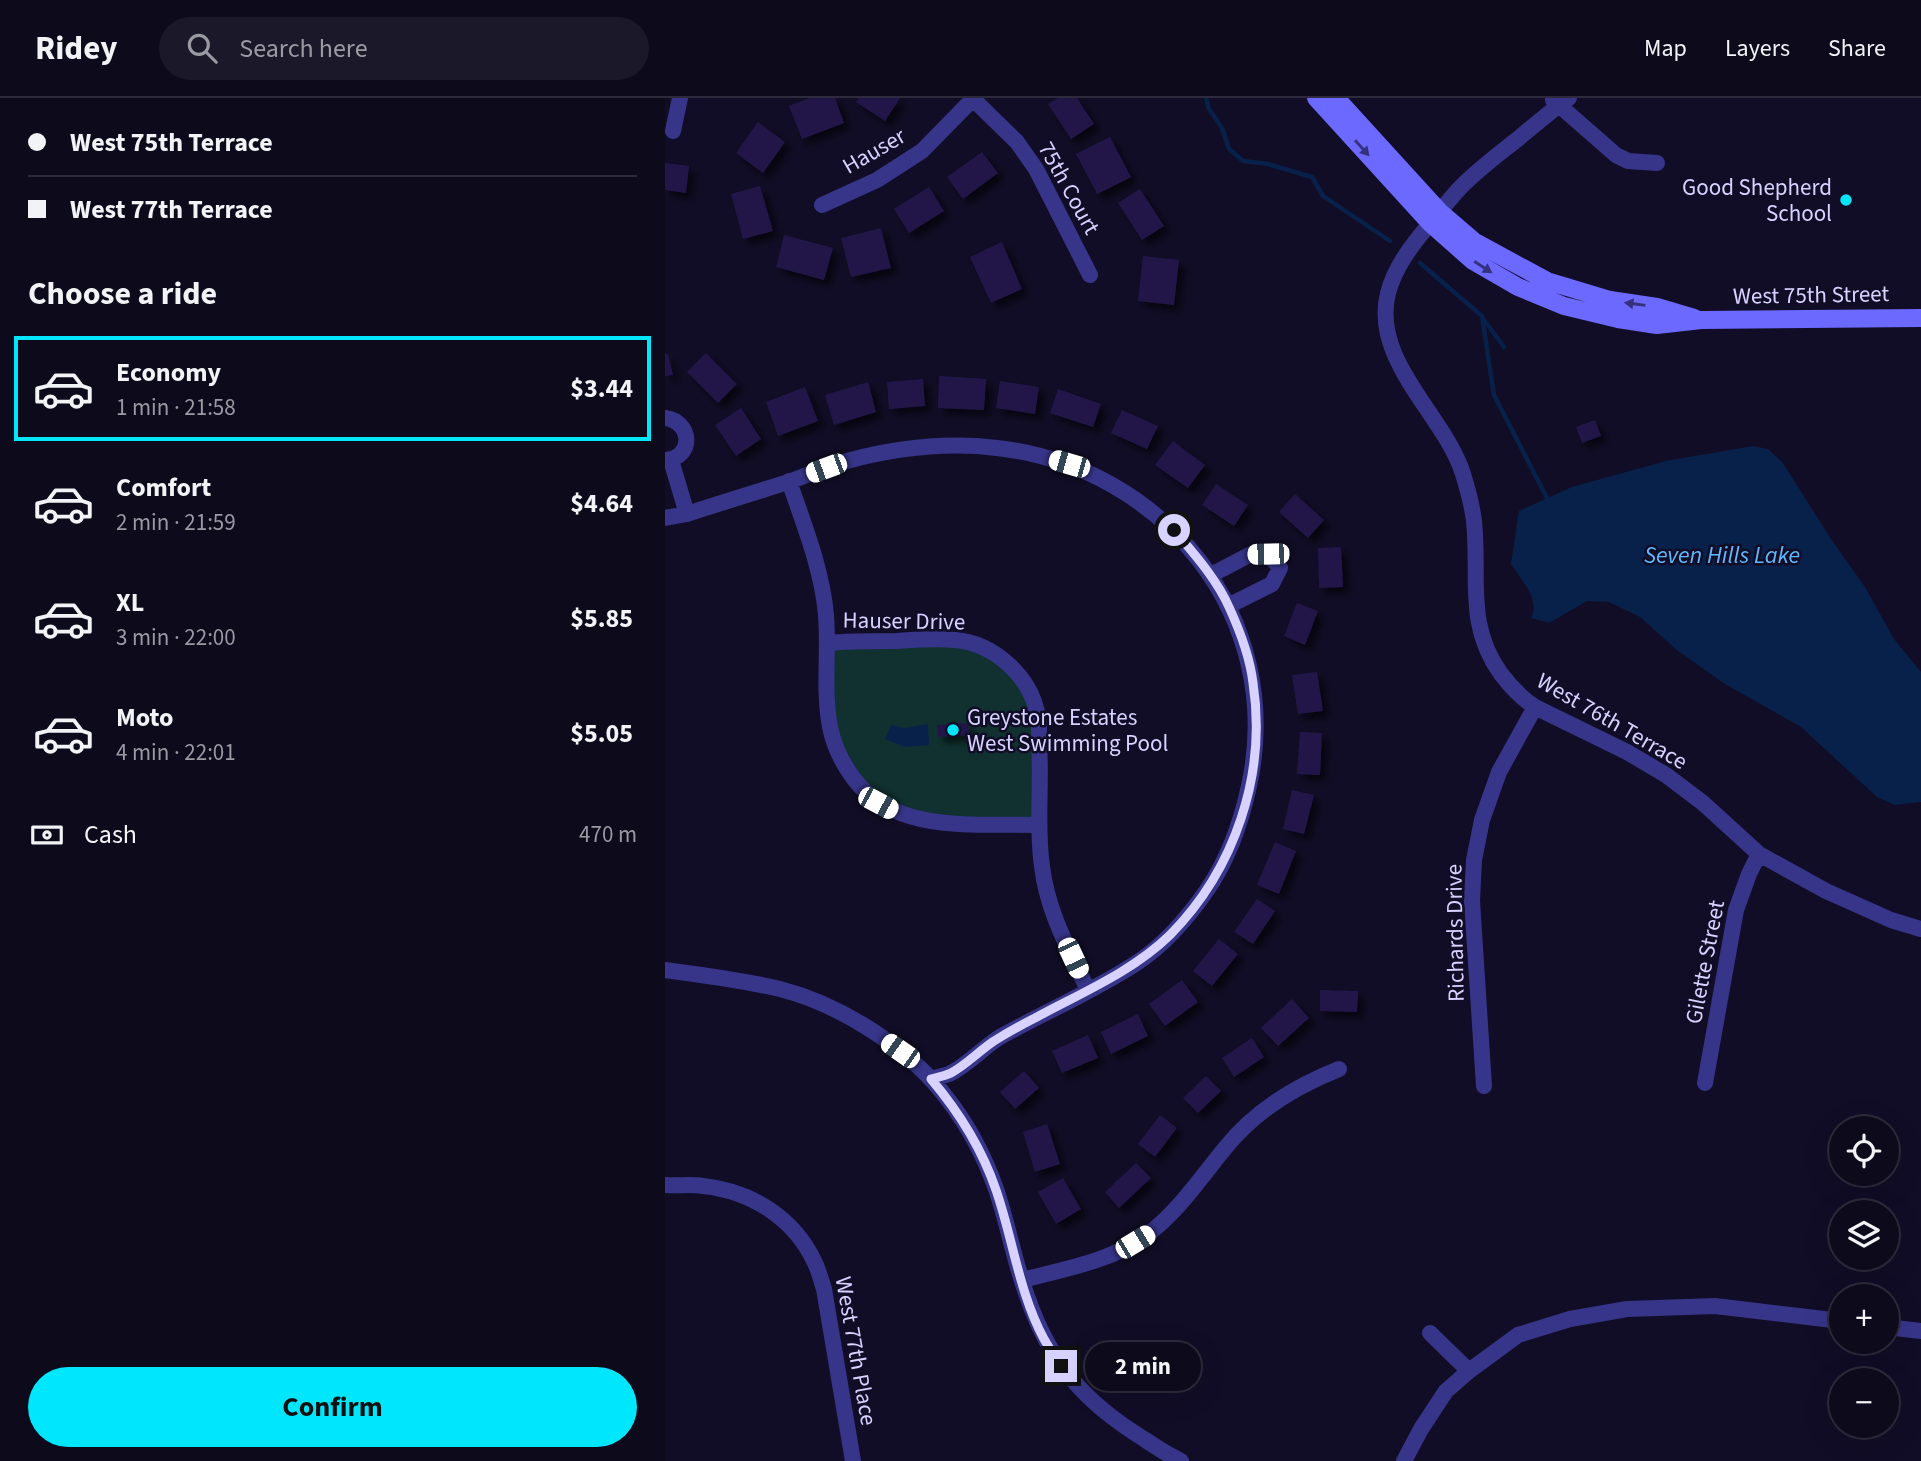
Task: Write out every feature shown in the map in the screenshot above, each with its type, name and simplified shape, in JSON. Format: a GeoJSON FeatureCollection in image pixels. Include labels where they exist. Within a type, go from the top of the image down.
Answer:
{"type":"FeatureCollection","features":[{"type":"Feature","properties":{"kind":"main road"},"geometry":{"type":"LineString","coordinates":[[1316,98],[1435,218]]}},
{"type":"Feature","properties":{"kind":"main road"},"geometry":{"type":"LineString","coordinates":[[1336,98],[1435,218]]}},
{"type":"Feature","properties":{"kind":"main road","name":"West 75th Street"},"geometry":{"type":"LineString","coordinates":[[1435,218],[1473,261],[1494,275],[1565,306],[1618,319],[1657,325],[1701,320],[1921,318]]}},
{"type":"Feature","properties":{"kind":"street"},"geometry":{"type":"LineString","coordinates":[[673,131],[680,98]]}},
{"type":"Feature","properties":{"kind":"street","name":"Hauser"},"geometry":{"type":"LineString","coordinates":[[822,205],[877,180],[922,151],[973,99]]}},
{"type":"Feature","properties":{"kind":"street","name":"75th Court"},"geometry":{"type":"LineString","coordinates":[[973,99],[1017,142],[1036,169],[1090,275]]}},
{"type":"Feature","properties":{"kind":"street"},"geometry":{"type":"LineString","coordinates":[[1435,218],[1468,181],[1560,100],[1616,155],[1628,161],[1657,163]]}},
{"type":"Feature","properties":{"kind":"street","name":"West 76th Terrace"},"geometry":{"type":"LineString","coordinates":[[1435,218],[1395,272],[1387,295],[1388,338],[1396,359],[1450,444],[1466,483],[1474,522],[1478,625],[1490,658],[1523,699],[1666,775],[1703,803],[1759,854],[1826,891],[1891,920],[1921,929]]}},
{"type":"Feature","properties":{"kind":"street"},"geometry":{"type":"LineString","coordinates":[[665,418],[679,423],[686,433],[685,447],[677,457],[668,460],[687,514]]}},
{"type":"Feature","properties":{"kind":"street"},"geometry":{"type":"LineString","coordinates":[[665,518],[687,514],[844,462],[882,453],[921,448],[996,448],[1038,455],[1069,464],[1098,476],[1124,492],[1174,530],[1211,575],[1228,606],[1246,652],[1253,681],[1256,711],[1254,766],[1243,817],[1227,855],[1207,889],[1170,934],[1139,961],[995,1041],[951,1073],[931,1079]]}},
{"type":"Feature","properties":{"kind":"street"},"geometry":{"type":"LineString","coordinates":[[789,481],[817,566],[826,613],[828,705],[834,744],[845,767],[878,803],[899,814],[934,823],[1038,825]]}},
{"type":"Feature","properties":{"kind":"street"},"geometry":{"type":"LineString","coordinates":[[1211,575],[1251,554],[1268,554],[1280,568],[1272,584],[1228,606]]}},
{"type":"Feature","properties":{"kind":"street","name":"Hauser Drive"},"geometry":{"type":"LineString","coordinates":[[827,643],[956,640],[984,648],[1004,660],[1017,673],[1034,700],[1038,714],[1038,825],[1046,893],[1056,923],[1089,990]]}},
{"type":"Feature","properties":{"kind":"street","name":"Richards Drive"},"geometry":{"type":"LineString","coordinates":[[1483,1086],[1472,901],[1474,860],[1482,820],[1499,772],[1535,707]]}},
{"type":"Feature","properties":{"kind":"street","name":"Gilette Street"},"geometry":{"type":"LineString","coordinates":[[1705,1083],[1736,910],[1759,854]]}},
{"type":"Feature","properties":{"kind":"street"},"geometry":{"type":"LineString","coordinates":[[665,970],[781,989],[827,1006],[863,1025],[931,1079],[949,1100],[983,1158],[1004,1214],[1022,1280],[1043,1338],[1061,1366],[1083,1392],[1113,1419],[1178,1460]]}},
{"type":"Feature","properties":{"kind":"street"},"geometry":{"type":"LineString","coordinates":[[1022,1280],[1094,1261],[1122,1250],[1148,1234],[1182,1202],[1244,1127],[1297,1088],[1339,1069]]}},
{"type":"Feature","properties":{"kind":"street","name":"West 77th Place"},"geometry":{"type":"LineString","coordinates":[[665,1185],[702,1186],[750,1198],[772,1210],[802,1241],[815,1264],[824,1289],[853,1461]]}},
{"type":"Feature","properties":{"kind":"street"},"geometry":{"type":"LineString","coordinates":[[1404,1461],[1446,1391],[1518,1335],[1570,1319],[1627,1309],[1715,1306],[1829,1320]]}},
{"type":"Feature","properties":{"kind":"street"},"geometry":{"type":"LineString","coordinates":[[1899,1328],[1921,1331]]}},
{"type":"Feature","properties":{"kind":"street"},"geometry":{"type":"LineString","coordinates":[[1430,1333],[1469,1371]]}},
{"type":"Feature","properties":{"kind":"green space"},"geometry":{"type":"Polygon","coordinates":[[[827,643],[984,648],[1033,700],[1038,825],[934,823],[878,803],[834,744],[827,643]]]}},
{"type":"Feature","properties":{"kind":"water","name":"Seven Hills Lake"},"geometry":{"type":"Polygon","coordinates":[[[1753,446],[1768,449],[1783,463],[1865,587],[1894,639],[1921,672],[1921,802],[1895,805],[1877,797],[1801,727],[1725,684],[1678,651],[1640,617],[1609,602],[1587,601],[1549,623],[1531,618],[1532,597],[1511,564],[1519,511],[1572,487],[1666,461],[1753,446]]]}},
{"type":"Feature","properties":{"kind":"water"},"geometry":{"type":"Polygon","coordinates":[[[928,724],[929,745],[905,747],[885,739],[891,725],[904,728],[928,724]]]}},
{"type":"Feature","properties":{"kind":"building"},"geometry":{"type":"Polygon","coordinates":[[[810,98],[835,98],[844,123],[802,139],[789,106],[810,98]]]}},
{"type":"Feature","properties":{"kind":"building"},"geometry":{"type":"Polygon","coordinates":[[[859,98],[900,98],[885,121],[856,102],[859,98]]]}},
{"type":"Feature","properties":{"kind":"building"},"geometry":{"type":"Polygon","coordinates":[[[1058,98],[1077,98],[1094,124],[1071,139],[1048,104],[1058,98]]]}},
{"type":"Feature","properties":{"kind":"building"},"geometry":{"type":"Polygon","coordinates":[[[758,122],[785,142],[763,173],[736,153],[758,122]]]}},
{"type":"Feature","properties":{"kind":"building"},"geometry":{"type":"Polygon","coordinates":[[[1110,137],[1131,177],[1097,194],[1076,154],[1110,137]]]}},
{"type":"Feature","properties":{"kind":"building"},"geometry":{"type":"Polygon","coordinates":[[[982,152],[998,173],[963,199],[947,177],[982,152]]]}},
{"type":"Feature","properties":{"kind":"building"},"geometry":{"type":"Polygon","coordinates":[[[665,163],[689,166],[686,193],[665,190],[665,163]]]}},
{"type":"Feature","properties":{"kind":"building"},"geometry":{"type":"Polygon","coordinates":[[[760,186],[773,231],[743,239],[731,194],[760,186]]]}},
{"type":"Feature","properties":{"kind":"building"},"geometry":{"type":"Polygon","coordinates":[[[929,187],[944,211],[909,233],[894,209],[929,187]]]}},
{"type":"Feature","properties":{"kind":"building"},"geometry":{"type":"Polygon","coordinates":[[[1140,189],[1164,226],[1142,240],[1118,203],[1140,189]]]}},
{"type":"Feature","properties":{"kind":"building"},"geometry":{"type":"Polygon","coordinates":[[[881,228],[891,268],[851,277],[841,238],[881,228]]]}},
{"type":"Feature","properties":{"kind":"building"},"geometry":{"type":"Polygon","coordinates":[[[784,235],[833,248],[824,280],[776,267],[784,235]]]}},
{"type":"Feature","properties":{"kind":"building"},"geometry":{"type":"Polygon","coordinates":[[[1002,242],[1022,289],[991,303],[970,257],[1002,242]]]}},
{"type":"Feature","properties":{"kind":"building"},"geometry":{"type":"Polygon","coordinates":[[[1143,256],[1179,260],[1174,305],[1138,301],[1143,256]]]}},
{"type":"Feature","properties":{"kind":"building"},"geometry":{"type":"Polygon","coordinates":[[[706,353],[737,384],[718,403],[687,372],[706,353]]]}},
{"type":"Feature","properties":{"kind":"building"},"geometry":{"type":"Polygon","coordinates":[[[665,354],[668,354],[673,375],[665,376],[665,354]]]}},
{"type":"Feature","properties":{"kind":"building"},"geometry":{"type":"Polygon","coordinates":[[[939,376],[986,379],[984,410],[938,408],[939,376]]]}},
{"type":"Feature","properties":{"kind":"building"},"geometry":{"type":"Polygon","coordinates":[[[923,379],[925,406],[889,409],[887,382],[923,379]]]}},
{"type":"Feature","properties":{"kind":"building"},"geometry":{"type":"Polygon","coordinates":[[[1000,381],[1039,387],[1035,414],[996,408],[1000,381]]]}},
{"type":"Feature","properties":{"kind":"building"},"geometry":{"type":"Polygon","coordinates":[[[868,382],[876,412],[834,425],[825,395],[868,382]]]}},
{"type":"Feature","properties":{"kind":"building"},"geometry":{"type":"Polygon","coordinates":[[[805,387],[818,421],[778,436],[766,402],[805,387]]]}},
{"type":"Feature","properties":{"kind":"building"},"geometry":{"type":"Polygon","coordinates":[[[1058,389],[1101,404],[1093,427],[1050,413],[1058,389]]]}},
{"type":"Feature","properties":{"kind":"building"},"geometry":{"type":"Polygon","coordinates":[[[741,408],[761,439],[736,456],[715,425],[741,408]]]}},
{"type":"Feature","properties":{"kind":"building"},"geometry":{"type":"Polygon","coordinates":[[[1122,410],[1158,426],[1147,449],[1111,433],[1122,410]]]}},
{"type":"Feature","properties":{"kind":"building"},"geometry":{"type":"Polygon","coordinates":[[[1595,420],[1601,436],[1582,443],[1576,427],[1595,420]]]}},
{"type":"Feature","properties":{"kind":"building"},"geometry":{"type":"Polygon","coordinates":[[[1173,441],[1205,465],[1188,488],[1155,465],[1173,441]]]}},
{"type":"Feature","properties":{"kind":"building"},"geometry":{"type":"Polygon","coordinates":[[[1216,484],[1248,505],[1234,526],[1202,505],[1216,484]]]}},
{"type":"Feature","properties":{"kind":"building"},"geometry":{"type":"Polygon","coordinates":[[[1295,494],[1324,520],[1308,538],[1279,512],[1295,494]]]}},
{"type":"Feature","properties":{"kind":"building"},"geometry":{"type":"Polygon","coordinates":[[[1341,547],[1343,587],[1319,588],[1318,548],[1341,547]]]}},
{"type":"Feature","properties":{"kind":"building"},"geometry":{"type":"Polygon","coordinates":[[[1297,603],[1318,611],[1305,645],[1284,636],[1297,603]]]}},
{"type":"Feature","properties":{"kind":"building"},"geometry":{"type":"Polygon","coordinates":[[[1317,672],[1323,711],[1298,714],[1292,675],[1317,672]]]}},
{"type":"Feature","properties":{"kind":"building","name":"Greystone Estates West Swimming Pool"},"geometry":{"type":"Polygon","coordinates":[[[968,723],[969,735],[938,737],[937,725],[968,723]]]}},
{"type":"Feature","properties":{"kind":"building"},"geometry":{"type":"Polygon","coordinates":[[[1300,732],[1322,733],[1320,775],[1297,774],[1300,732]]]}},
{"type":"Feature","properties":{"kind":"building"},"geometry":{"type":"Polygon","coordinates":[[[1292,790],[1314,795],[1304,834],[1283,829],[1292,790]]]}},
{"type":"Feature","properties":{"kind":"building"},"geometry":{"type":"Polygon","coordinates":[[[1275,842],[1296,851],[1279,894],[1257,885],[1275,842]]]}},
{"type":"Feature","properties":{"kind":"building"},"geometry":{"type":"Polygon","coordinates":[[[1257,899],[1275,911],[1253,944],[1234,932],[1257,899]]]}},
{"type":"Feature","properties":{"kind":"building"},"geometry":{"type":"Polygon","coordinates":[[[1219,939],[1238,954],[1212,986],[1193,971],[1219,939]]]}},
{"type":"Feature","properties":{"kind":"building"},"geometry":{"type":"Polygon","coordinates":[[[1182,980],[1198,1002],[1165,1026],[1149,1004],[1182,980]]]}},
{"type":"Feature","properties":{"kind":"building"},"geometry":{"type":"Polygon","coordinates":[[[1320,990],[1358,991],[1357,1012],[1320,1011],[1320,990]]]}},
{"type":"Feature","properties":{"kind":"building"},"geometry":{"type":"Polygon","coordinates":[[[1292,999],[1309,1018],[1278,1046],[1261,1028],[1292,999]]]}},
{"type":"Feature","properties":{"kind":"building"},"geometry":{"type":"Polygon","coordinates":[[[1138,1014],[1148,1036],[1111,1054],[1101,1032],[1138,1014]]]}},
{"type":"Feature","properties":{"kind":"building"},"geometry":{"type":"Polygon","coordinates":[[[1088,1035],[1098,1058],[1062,1073],[1052,1051],[1088,1035]]]}},
{"type":"Feature","properties":{"kind":"building"},"geometry":{"type":"Polygon","coordinates":[[[1252,1038],[1264,1057],[1234,1077],[1222,1058],[1252,1038]]]}},
{"type":"Feature","properties":{"kind":"building"},"geometry":{"type":"Polygon","coordinates":[[[1024,1071],[1039,1088],[1015,1109],[1000,1092],[1024,1071]]]}},
{"type":"Feature","properties":{"kind":"building"},"geometry":{"type":"Polygon","coordinates":[[[1206,1076],[1221,1091],[1198,1113],[1183,1098],[1206,1076]]]}},
{"type":"Feature","properties":{"kind":"building"},"geometry":{"type":"Polygon","coordinates":[[[1160,1115],[1177,1128],[1155,1157],[1138,1144],[1160,1115]]]}},
{"type":"Feature","properties":{"kind":"building"},"geometry":{"type":"Polygon","coordinates":[[[1047,1124],[1060,1164],[1035,1172],[1023,1132],[1047,1124]]]}},
{"type":"Feature","properties":{"kind":"building"},"geometry":{"type":"Polygon","coordinates":[[[1136,1163],[1151,1178],[1119,1208],[1105,1192],[1136,1163]]]}},
{"type":"Feature","properties":{"kind":"building"},"geometry":{"type":"Polygon","coordinates":[[[1063,1178],[1081,1209],[1056,1224],[1038,1192],[1063,1178]]]}},
{"type":"Feature","properties":{"kind":"waterway"},"geometry":{"type":"LineString","coordinates":[[1206,98],[1209,109],[1222,128],[1229,149],[1243,161],[1268,164],[1312,177],[1323,196],[1390,241]]}},
{"type":"Feature","properties":{"kind":"waterway"},"geometry":{"type":"LineString","coordinates":[[1420,263],[1482,316],[1494,395],[1547,498]]}},
{"type":"Feature","properties":{"kind":"waterway"},"geometry":{"type":"LineString","coordinates":[[1484,320],[1504,347]]}},
{"type":"Feature","properties":{"kind":"place","name":"Good Shepherd School"},"geometry":{"type":"Point","coordinates":[1846,200]}},
{"type":"Feature","properties":{"kind":"place","name":"Greystone Estates West Swimming Pool"},"geometry":{"type":"Point","coordinates":[953,730]}},
{"type":"Feature","properties":{"kind":"route"},"geometry":{"type":"LineString","coordinates":[[1061,1366],[1043,1338],[1026,1294],[1004,1214],[983,1158],[949,1100],[931,1079],[951,1073],[995,1041],[1139,961],[1170,934],[1207,889],[1227,855],[1243,817],[1254,766],[1256,711],[1253,681],[1246,652],[1228,606],[1211,575],[1174,530]]}}]}
